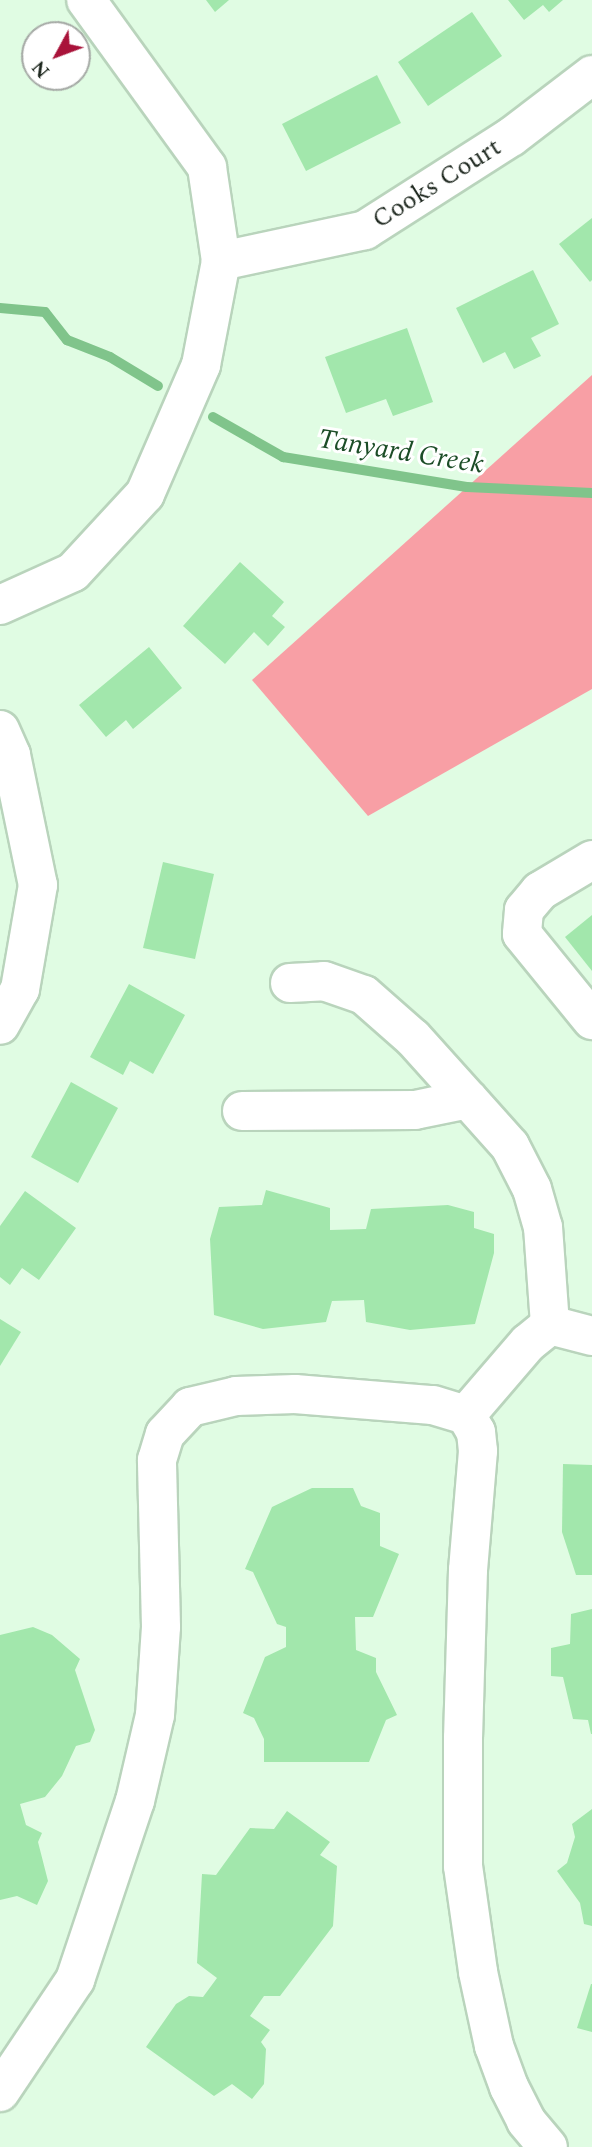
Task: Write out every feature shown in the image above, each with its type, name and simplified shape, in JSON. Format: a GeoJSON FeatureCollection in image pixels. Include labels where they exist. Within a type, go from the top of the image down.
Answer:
{"type":"FeatureCollection","features":[{"type":"Feature","properties":{"kind":"street"},"geometry":{"type":"LineString","coordinates":[[0,605],[73,572],[145,494],[201,365],[221,261],[207,167],[86,0]]}},
{"type":"Feature","properties":{"kind":"street","name":"Cooks Court"},"geometry":{"type":"LineString","coordinates":[[221,261],[365,230],[511,138],[592,75]]}},
{"type":"Feature","properties":{"kind":"street"},"geometry":{"type":"LineString","coordinates":[[0,730],[11,755],[38,885],[20,989],[0,1025]]}},
{"type":"Feature","properties":{"kind":"street"},"geometry":{"type":"LineString","coordinates":[[592,860],[540,891],[524,910],[522,934],[592,1020]]}},
{"type":"Feature","properties":{"kind":"street"},"geometry":{"type":"LineString","coordinates":[[290,983],[324,981],[364,995],[413,1038],[510,1146],[532,1189],[543,1227],[550,1325]]}},
{"type":"Feature","properties":{"kind":"street"},"geometry":{"type":"LineString","coordinates":[[242,1111],[415,1110],[468,1099]]}},
{"type":"Feature","properties":{"kind":"street"},"geometry":{"type":"LineString","coordinates":[[550,1325],[592,1336]]}},
{"type":"Feature","properties":{"kind":"street"},"geometry":{"type":"LineString","coordinates":[[466,1415],[528,1343],[550,1325]]}},
{"type":"Feature","properties":{"kind":"street"},"geometry":{"type":"LineString","coordinates":[[0,2092],[75,1980],[135,1801],[155,1715],[161,1627],[157,1460],[174,1420],[205,1401],[295,1394],[433,1405],[466,1415],[476,1432],[478,1451],[468,1570],[463,1866],[494,2046],[526,2122],[548,2147]]}},
{"type":"Feature","properties":{"kind":"shaded area"},"geometry":{"type":"Polygon","coordinates":[[[592,375],[592,689],[368,816],[252,680],[592,375]]]}},
{"type":"Feature","properties":{"kind":"building"},"geometry":{"type":"Polygon","coordinates":[[[206,0],[229,0],[215,12],[206,0]]]}},
{"type":"Feature","properties":{"kind":"building"},"geometry":{"type":"Polygon","coordinates":[[[508,0],[563,0],[549,12],[543,5],[524,20],[508,0]]]}},
{"type":"Feature","properties":{"kind":"building"},"geometry":{"type":"Polygon","coordinates":[[[472,12],[502,56],[428,106],[398,62],[472,12]]]}},
{"type":"Feature","properties":{"kind":"building"},"geometry":{"type":"Polygon","coordinates":[[[377,75],[401,123],[306,171],[282,124],[377,75]]]}},
{"type":"Feature","properties":{"kind":"building"},"geometry":{"type":"Polygon","coordinates":[[[592,218],[592,280],[590,282],[559,244],[592,218]]]}},
{"type":"Feature","properties":{"kind":"building"},"geometry":{"type":"Polygon","coordinates":[[[533,270],[559,324],[531,338],[541,356],[514,369],[505,352],[483,363],[456,308],[533,270]]]}},
{"type":"Feature","properties":{"kind":"building"},"geometry":{"type":"Polygon","coordinates":[[[407,328],[433,402],[393,416],[386,399],[346,413],[325,357],[407,328]]]}},
{"type":"Feature","properties":{"kind":"building"},"geometry":{"type":"Polygon","coordinates":[[[240,562],[284,602],[272,616],[285,627],[268,646],[254,632],[225,664],[183,626],[240,562]]]}},
{"type":"Feature","properties":{"kind":"building"},"geometry":{"type":"Polygon","coordinates":[[[149,647],[182,688],[133,729],[126,720],[106,737],[79,705],[149,647]]]}},
{"type":"Feature","properties":{"kind":"building"},"geometry":{"type":"Polygon","coordinates":[[[163,862],[214,874],[195,959],[143,948],[163,862]]]}},
{"type":"Feature","properties":{"kind":"building"},"geometry":{"type":"Polygon","coordinates":[[[592,915],[592,971],[565,937],[592,915]]]}},
{"type":"Feature","properties":{"kind":"building"},"geometry":{"type":"Polygon","coordinates":[[[129,984],[185,1015],[153,1074],[130,1061],[123,1075],[90,1057],[129,984]]]}},
{"type":"Feature","properties":{"kind":"building"},"geometry":{"type":"Polygon","coordinates":[[[71,1082],[118,1108],[78,1183],[31,1157],[71,1082]]]}},
{"type":"Feature","properties":{"kind":"building"},"geometry":{"type":"Polygon","coordinates":[[[266,1190],[330,1208],[330,1230],[366,1229],[371,1209],[448,1205],[474,1212],[474,1228],[494,1234],[494,1253],[475,1324],[410,1330],[366,1322],[364,1300],[332,1301],[326,1322],[263,1329],[214,1315],[210,1239],[219,1207],[262,1205],[266,1190]]]}},
{"type":"Feature","properties":{"kind":"building"},"geometry":{"type":"Polygon","coordinates":[[[25,1191],[76,1228],[39,1280],[22,1268],[10,1285],[0,1277],[0,1226],[25,1191]]]}},
{"type":"Feature","properties":{"kind":"building"},"geometry":{"type":"Polygon","coordinates":[[[0,1319],[21,1332],[0,1366],[0,1319]]]}},
{"type":"Feature","properties":{"kind":"building"},"geometry":{"type":"Polygon","coordinates":[[[563,1464],[592,1465],[592,1575],[576,1575],[562,1532],[563,1464]]]}},
{"type":"Feature","properties":{"kind":"building"},"geometry":{"type":"Polygon","coordinates":[[[312,1488],[353,1488],[361,1506],[380,1513],[380,1546],[399,1554],[373,1617],[355,1617],[356,1650],[376,1658],[376,1672],[397,1715],[386,1720],[369,1762],[264,1762],[264,1739],[254,1718],[243,1713],[265,1657],[286,1647],[286,1627],[277,1624],[253,1572],[245,1569],[272,1507],[312,1488]]]}},
{"type":"Feature","properties":{"kind":"building"},"geometry":{"type":"Polygon","coordinates":[[[592,1609],[591,1734],[588,1720],[573,1719],[563,1677],[551,1676],[551,1648],[570,1644],[571,1614],[592,1609]]]}},
{"type":"Feature","properties":{"kind":"building"},"geometry":{"type":"Polygon","coordinates":[[[33,1627],[52,1635],[80,1659],[75,1670],[95,1730],[90,1742],[76,1746],[62,1776],[45,1797],[20,1804],[26,1825],[42,1833],[38,1842],[48,1881],[37,1905],[17,1896],[0,1900],[0,1635],[33,1627]]]}},
{"type":"Feature","properties":{"kind":"building"},"geometry":{"type":"Polygon","coordinates":[[[592,1809],[592,1926],[584,1924],[580,1903],[557,1871],[567,1863],[575,1837],[572,1824],[592,1809]]]}},
{"type":"Feature","properties":{"kind":"building"},"geometry":{"type":"Polygon","coordinates":[[[287,1811],[330,1842],[320,1855],[337,1866],[333,1926],[280,1996],[264,1996],[250,2016],[270,2030],[261,2042],[266,2049],[264,2084],[252,2099],[232,2084],[214,2096],[146,2047],[176,2004],[189,1996],[203,1997],[217,1978],[197,1963],[202,1874],[216,1875],[250,1828],[274,1829],[287,1811]]]}},
{"type":"Feature","properties":{"kind":"building"},"geometry":{"type":"Polygon","coordinates":[[[592,1984],[592,2032],[577,2028],[592,1984]]]}},
{"type":"Feature","properties":{"kind":"waterway","name":"Tanyard Creek"},"geometry":{"type":"LineString","coordinates":[[0,308],[45,312],[67,340],[110,357],[158,386]]}},
{"type":"Feature","properties":{"kind":"waterway","name":"Tanyard Creek"},"geometry":{"type":"LineString","coordinates":[[213,417],[283,457],[467,487],[592,493]]}}]}
